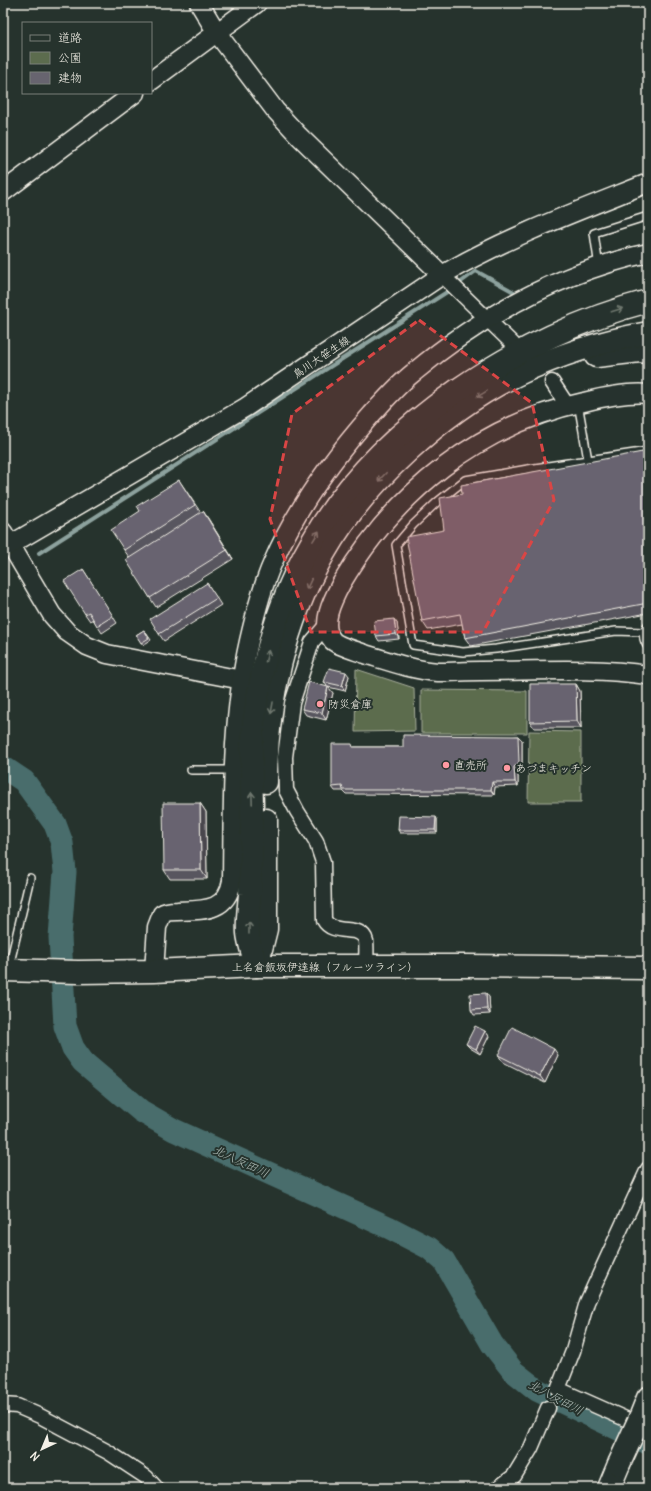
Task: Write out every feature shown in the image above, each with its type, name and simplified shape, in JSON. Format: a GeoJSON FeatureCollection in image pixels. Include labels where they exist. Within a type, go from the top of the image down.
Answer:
{"type":"FeatureCollection","features":[{"type":"Feature","properties":{"kind":"main road"},"geometry":{"type":"LineString","coordinates":[[256,966],[248,933],[252,805],[252,738],[262,672],[272,635],[295,574],[312,541],[327,517],[346,493],[391,443],[418,420],[469,382],[533,344],[605,314],[648,301]]}},
{"type":"Feature","properties":{"kind":"main road"},"geometry":{"type":"LineString","coordinates":[[469,382],[555,344],[598,330],[648,320]]}},
{"type":"Feature","properties":{"kind":"main road"},"geometry":{"type":"LineString","coordinates":[[256,966],[266,930],[266,765],[270,720],[281,660],[307,586],[324,553],[359,503],[386,473],[428,434],[481,394],[516,375],[550,360],[617,338],[648,333]]}},
{"type":"Feature","properties":{"kind":"main road"},"geometry":{"type":"LineString","coordinates":[[516,375],[563,362],[604,355],[648,352]]}},
{"type":"Feature","properties":{"kind":"main road","name":"上名倉飯坂伊達線（フルーツライン）"},"geometry":{"type":"LineString","coordinates":[[6,970],[154,971],[256,966],[648,968]]}},
{"type":"Feature","properties":{"kind":"main road"},"geometry":{"type":"LineString","coordinates":[[609,1488],[620,1464],[644,1423],[648,1398]]}},
{"type":"Feature","properties":{"kind":"street"},"geometry":{"type":"LineString","coordinates":[[199,3],[217,33],[275,110],[299,136],[514,344]]}},
{"type":"Feature","properties":{"kind":"street"},"geometry":{"type":"LineString","coordinates":[[152,80],[257,3]]}},
{"type":"Feature","properties":{"kind":"street"},"geometry":{"type":"LineString","coordinates":[[3,192],[134,94]]}},
{"type":"Feature","properties":{"kind":"street","name":"鳥川大笹生線"},"geometry":{"type":"LineString","coordinates":[[5,542],[246,407],[442,275],[468,260],[512,238],[648,183]]}},
{"type":"Feature","properties":{"kind":"street"},"geometry":{"type":"LineString","coordinates":[[154,971],[157,927],[162,914],[208,909],[221,903],[230,892],[232,881],[236,717],[249,640],[272,563],[288,530],[320,480],[360,428],[412,373],[488,318],[543,289],[574,275],[625,258],[648,253]]}},
{"type":"Feature","properties":{"kind":"street"},"geometry":{"type":"LineString","coordinates":[[552,382],[573,404]]}},
{"type":"Feature","properties":{"kind":"street"},"geometry":{"type":"LineString","coordinates":[[648,394],[614,396],[573,404],[543,413],[469,448],[430,477],[394,512],[364,548],[336,593],[329,610],[328,623],[328,632],[334,642],[372,656],[406,666],[438,672],[596,671],[648,675]]}},
{"type":"Feature","properties":{"kind":"street"},"geometry":{"type":"LineString","coordinates":[[5,542],[52,615],[67,632],[87,646],[107,654],[242,680]]}},
{"type":"Feature","properties":{"kind":"street"},"geometry":{"type":"LineString","coordinates":[[328,623],[312,642],[292,703],[285,757],[286,790],[316,842],[321,854],[323,862],[324,920],[326,924],[333,928],[356,931],[363,935],[366,941],[366,966]]}},
{"type":"Feature","properties":{"kind":"street"},"geometry":{"type":"LineString","coordinates":[[644,1423],[558,1389],[573,1351],[587,1302],[648,1168]]}},
{"type":"Feature","properties":{"kind":"street"},"geometry":{"type":"LineString","coordinates":[[3,1406],[17,1406],[73,1433],[108,1452],[146,1477],[156,1488]]}},
{"type":"Feature","properties":{"kind":"street"},"geometry":{"type":"LineString","coordinates":[[498,1488],[514,1476],[521,1465],[531,1448],[548,1408]]}},
{"type":"Feature","properties":{"kind":"lane"},"geometry":{"type":"LineString","coordinates":[[599,267],[594,233],[648,216]]}},
{"type":"Feature","properties":{"kind":"lane"},"geometry":{"type":"LineString","coordinates":[[573,404],[588,460]]}},
{"type":"Feature","properties":{"kind":"lane"},"geometry":{"type":"LineString","coordinates":[[643,632],[616,631],[496,649],[463,652],[413,645],[396,545],[413,525],[436,503],[465,480],[528,468],[648,450]]}},
{"type":"Feature","properties":{"kind":"lane"},"geometry":{"type":"LineString","coordinates":[[648,625],[643,632],[644,640],[648,647]]}},
{"type":"Feature","properties":{"kind":"lane"},"geometry":{"type":"LineString","coordinates":[[191,770],[234,770]]}},
{"type":"Feature","properties":{"kind":"lane"},"geometry":{"type":"LineString","coordinates":[[6,970],[30,878]]}},
{"type":"Feature","properties":{"kind":"highlighted area"},"geometry":{"type":"Polygon","coordinates":[[[419,320],[532,403],[554,500],[483,632],[311,632],[270,519],[292,414],[419,320]]]}},
{"type":"Feature","properties":{"kind":"green space"},"geometry":{"type":"Polygon","coordinates":[[[356,669],[414,688],[415,731],[355,732],[356,669]]]}},
{"type":"Feature","properties":{"kind":"green space"},"geometry":{"type":"Polygon","coordinates":[[[421,690],[527,691],[527,733],[421,733],[421,690]]]}},
{"type":"Feature","properties":{"kind":"green space"},"geometry":{"type":"Polygon","coordinates":[[[529,731],[581,732],[581,802],[528,802],[529,731]]]}},
{"type":"Feature","properties":{"kind":"building"},"geometry":{"type":"Polygon","coordinates":[[[648,451],[648,603],[465,638],[460,614],[422,621],[406,537],[444,530],[440,498],[462,494],[461,485],[648,451]]]}},
{"type":"Feature","properties":{"kind":"building"},"geometry":{"type":"Polygon","coordinates":[[[179,480],[195,505],[124,550],[111,530],[140,511],[137,506],[179,480]]]}},
{"type":"Feature","properties":{"kind":"building"},"geometry":{"type":"Polygon","coordinates":[[[203,511],[227,550],[150,598],[126,560],[203,511]]]}},
{"type":"Feature","properties":{"kind":"building"},"geometry":{"type":"Polygon","coordinates":[[[83,569],[113,616],[97,626],[89,612],[85,614],[64,581],[83,569]]]}},
{"type":"Feature","properties":{"kind":"building"},"geometry":{"type":"Polygon","coordinates":[[[207,583],[217,598],[159,634],[150,619],[207,583]]]}},
{"type":"Feature","properties":{"kind":"building"},"geometry":{"type":"Polygon","coordinates":[[[394,619],[396,634],[376,636],[374,621],[394,619]]]}},
{"type":"Feature","properties":{"kind":"building"},"geometry":{"type":"Polygon","coordinates":[[[144,630],[149,638],[141,643],[136,635],[144,630]]]}},
{"type":"Feature","properties":{"kind":"building"},"geometry":{"type":"Polygon","coordinates":[[[329,668],[346,672],[342,686],[324,682],[329,668]]]}},
{"type":"Feature","properties":{"kind":"building"},"geometry":{"type":"Polygon","coordinates":[[[309,682],[328,687],[322,713],[302,709],[309,682]]]}},
{"type":"Feature","properties":{"kind":"building"},"geometry":{"type":"Polygon","coordinates":[[[530,684],[576,684],[577,721],[530,722],[530,684]]]}},
{"type":"Feature","properties":{"kind":"building"},"geometry":{"type":"Polygon","coordinates":[[[403,735],[518,736],[519,762],[514,767],[515,782],[492,782],[491,790],[343,790],[342,786],[332,787],[332,744],[352,744],[353,747],[403,747],[403,735]]]}},
{"type":"Feature","properties":{"kind":"building"},"geometry":{"type":"Polygon","coordinates":[[[163,803],[200,803],[201,870],[164,870],[163,803]]]}},
{"type":"Feature","properties":{"kind":"building"},"geometry":{"type":"Polygon","coordinates":[[[399,816],[436,817],[435,830],[398,830],[399,816]]]}},
{"type":"Feature","properties":{"kind":"building"},"geometry":{"type":"Polygon","coordinates":[[[486,993],[487,1009],[471,1010],[470,994],[486,993]]]}},
{"type":"Feature","properties":{"kind":"building"},"geometry":{"type":"Polygon","coordinates":[[[475,1026],[485,1031],[476,1049],[466,1044],[475,1026]]]}},
{"type":"Feature","properties":{"kind":"building"},"geometry":{"type":"Polygon","coordinates":[[[512,1027],[554,1049],[540,1076],[498,1055],[512,1027]]]}},
{"type":"Feature","properties":{"kind":"waterway"},"geometry":{"type":"LineString","coordinates":[[39,553],[450,290],[476,271],[514,292]]}},
{"type":"Feature","properties":{"kind":"waterway","name":"北八反田川"},"geometry":{"type":"LineString","coordinates":[[3,767],[24,781],[55,824],[62,843],[65,872],[60,937],[65,1026],[73,1048],[83,1062],[141,1111],[174,1130],[390,1228],[429,1248],[444,1261],[492,1344],[513,1371],[537,1390],[648,1443]]}},
{"type":"Feature","properties":{"kind":"place","name":"防災倉庫"},"geometry":{"type":"Point","coordinates":[320,704]}},
{"type":"Feature","properties":{"kind":"place","name":"直売所"},"geometry":{"type":"Point","coordinates":[446,765]}},
{"type":"Feature","properties":{"kind":"place","name":"あづまキッチン"},"geometry":{"type":"Point","coordinates":[507,768]}}]}
